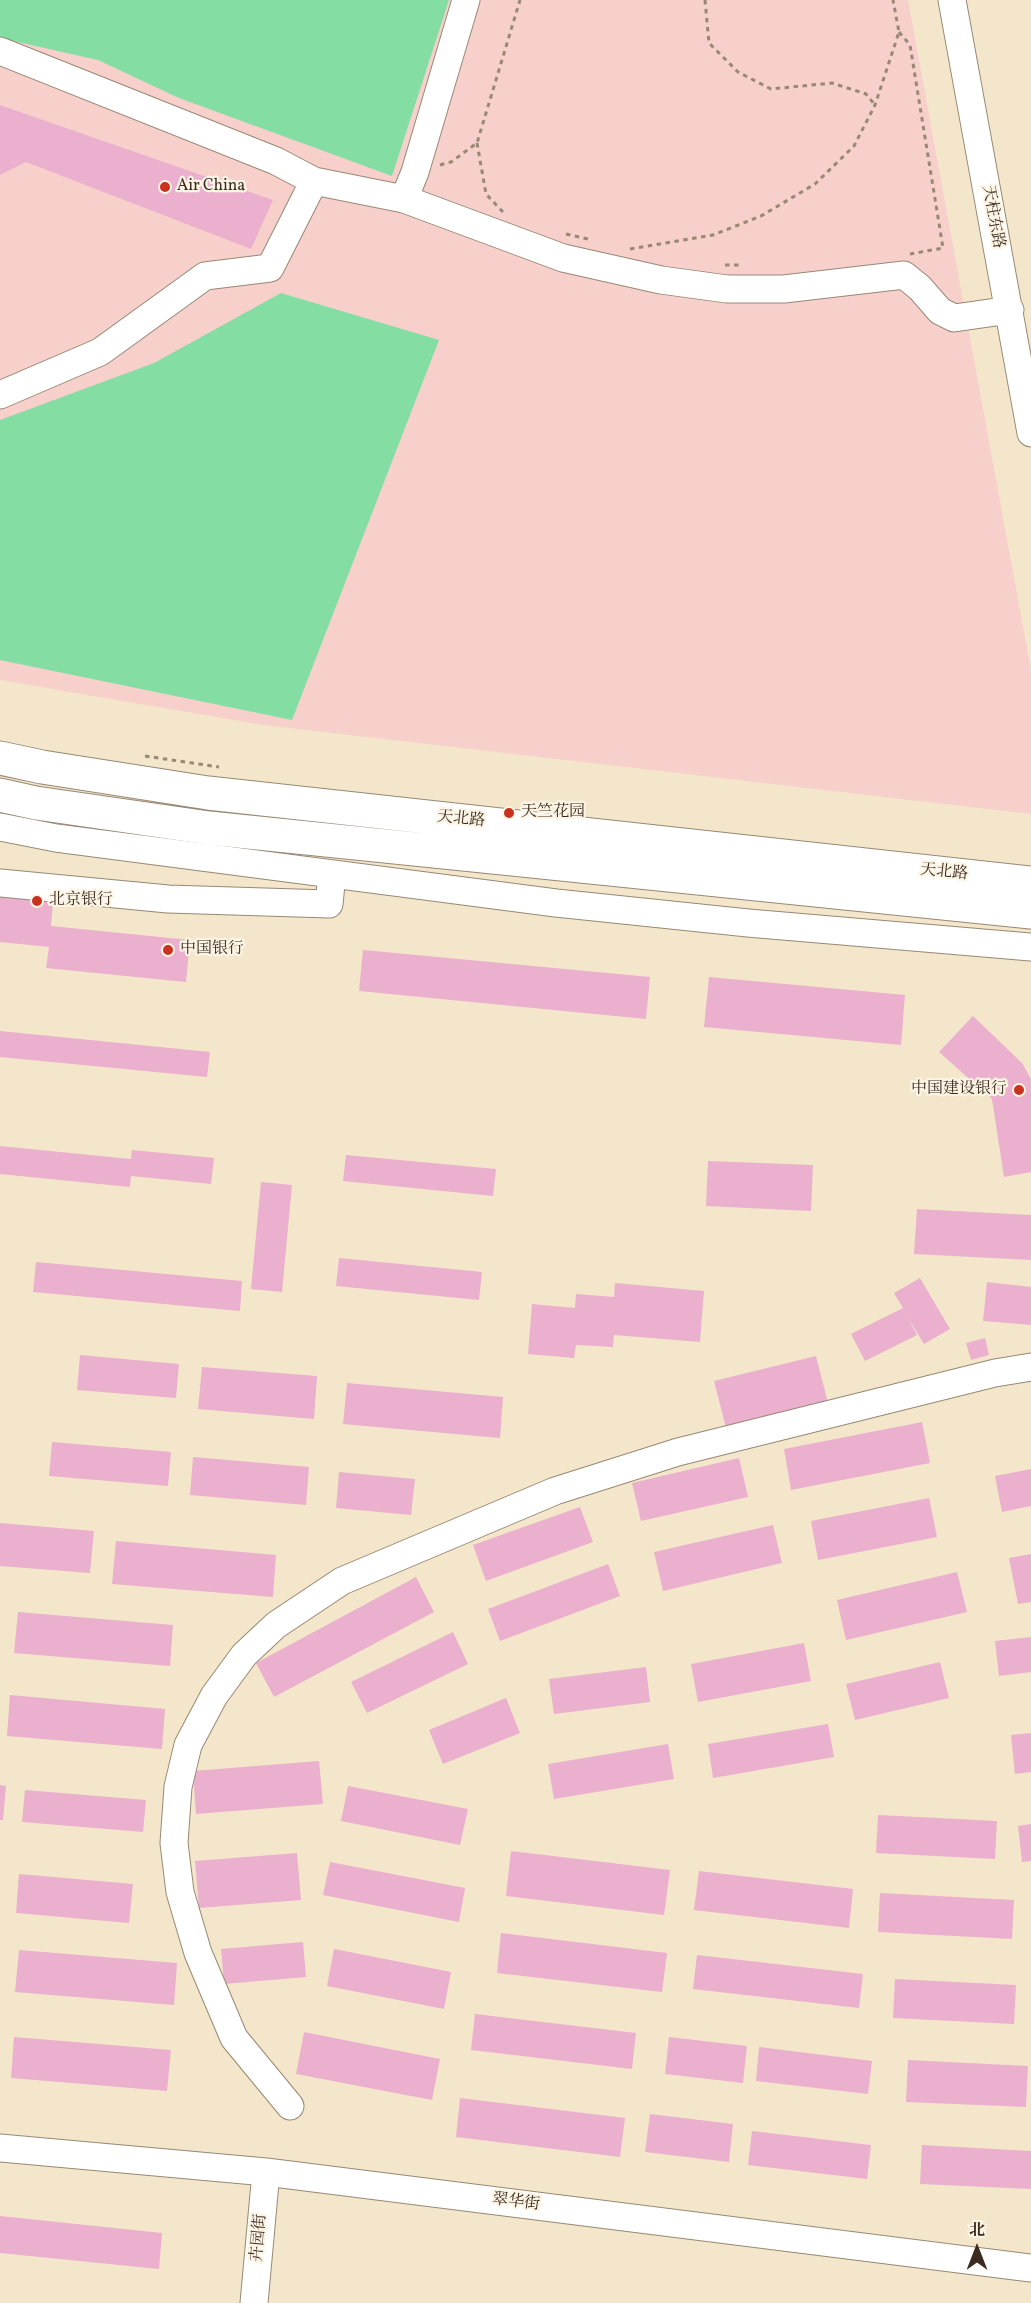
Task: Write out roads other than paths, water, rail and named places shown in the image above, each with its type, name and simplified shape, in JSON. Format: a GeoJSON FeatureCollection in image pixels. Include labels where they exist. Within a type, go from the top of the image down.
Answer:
{"type":"FeatureCollection","features":[{"type":"Feature","properties":{"kind":"main road","name":"天北路"},"geometry":{"type":"LineString","coordinates":[[0,758],[208,794],[1031,883]]}},
{"type":"Feature","properties":{"kind":"main road","name":"天北路"},"geometry":{"type":"LineString","coordinates":[[0,795],[36,803],[208,828],[1031,912]]}},
{"type":"Feature","properties":{"kind":"street"},"geometry":{"type":"LineString","coordinates":[[404,200],[415,172],[466,0]]}},
{"type":"Feature","properties":{"kind":"street","name":"天柱东路"},"geometry":{"type":"LineString","coordinates":[[952,0],[1031,433]]}},
{"type":"Feature","properties":{"kind":"street"},"geometry":{"type":"LineString","coordinates":[[0,51],[276,160],[314,181],[404,200],[563,258],[660,280],[727,289],[784,289],[904,275],[920,288],[940,311],[954,318],[1010,310]]}},
{"type":"Feature","properties":{"kind":"street"},"geometry":{"type":"LineString","coordinates":[[0,395],[100,352],[204,276],[270,268],[314,181]]}},
{"type":"Feature","properties":{"kind":"street"},"geometry":{"type":"LineString","coordinates":[[0,827],[56,838],[556,903],[772,925],[1031,947]]}},
{"type":"Feature","properties":{"kind":"street"},"geometry":{"type":"LineString","coordinates":[[0,883],[168,899],[329,904],[332,874]]}},
{"type":"Feature","properties":{"kind":"street"},"geometry":{"type":"LineString","coordinates":[[290,2106],[234,2038],[198,1953],[180,1892],[174,1843],[178,1787],[188,1745],[214,1696],[244,1655],[276,1625],[342,1581],[555,1491],[678,1452],[995,1373],[1031,1367]]}},
{"type":"Feature","properties":{"kind":"street","name":"翠华街"},"geometry":{"type":"LineString","coordinates":[[0,2148],[266,2172],[1031,2268]]}},
{"type":"Feature","properties":{"kind":"street","name":"卉园街"},"geometry":{"type":"LineString","coordinates":[[254,2303],[266,2172]]}},
{"type":"Feature","properties":{"kind":"place","name":"Air China"},"geometry":{"type":"Point","coordinates":[165,187]}},
{"type":"Feature","properties":{"kind":"place","name":"天竺花园"},"geometry":{"type":"Point","coordinates":[509,813]}},
{"type":"Feature","properties":{"kind":"place","name":"北京银行"},"geometry":{"type":"Point","coordinates":[37,901]}},
{"type":"Feature","properties":{"kind":"place","name":"中国银行"},"geometry":{"type":"Point","coordinates":[168,950]}},
{"type":"Feature","properties":{"kind":"place","name":"中国建设银行"},"geometry":{"type":"Point","coordinates":[1019,1090]}}]}
